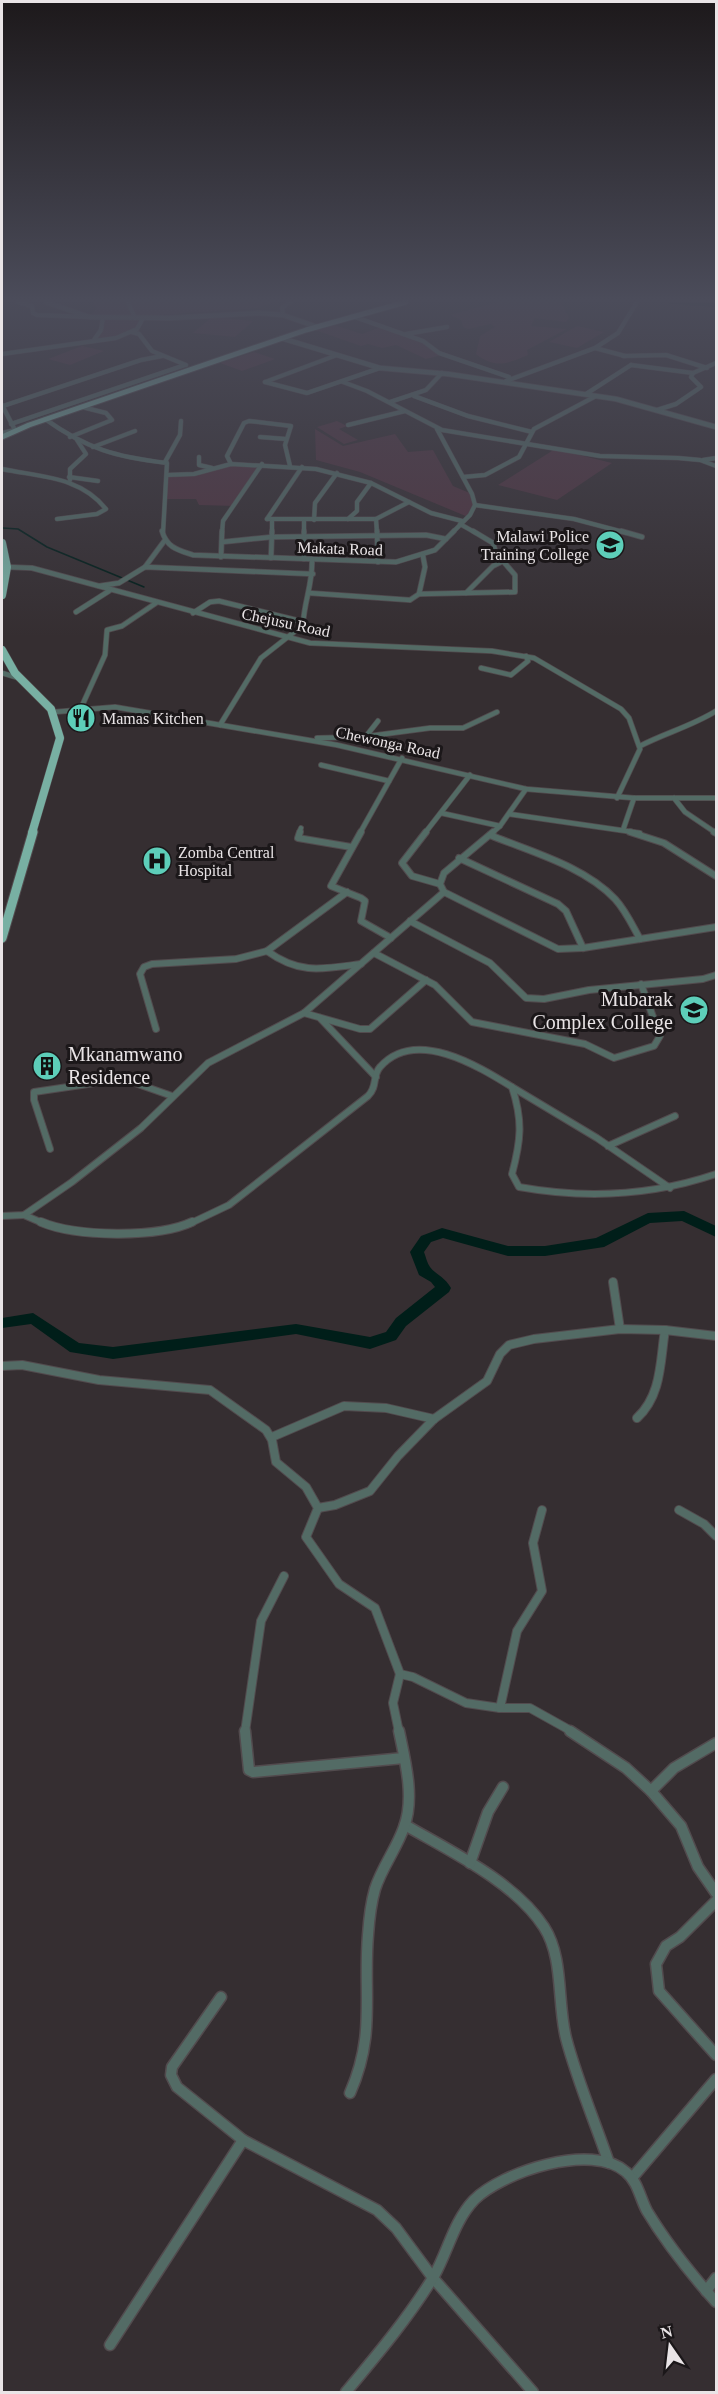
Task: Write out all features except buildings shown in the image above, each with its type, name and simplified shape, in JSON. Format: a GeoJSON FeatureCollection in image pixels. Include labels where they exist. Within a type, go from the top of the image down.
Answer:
{"type":"FeatureCollection","features":[{"type":"Feature","properties":{"kind":"highway"},"geometry":{"type":"LineString","coordinates":[[2,435],[61,414]]}},
{"type":"Feature","properties":{"kind":"highway"},"geometry":{"type":"LineString","coordinates":[[2,543],[7,567],[2,595]]}},
{"type":"Feature","properties":{"kind":"highway"},"geometry":{"type":"LineString","coordinates":[[2,650],[8,662],[42,696],[54,712],[59,728],[60,747],[30,837],[2,938]]}},
{"type":"Feature","properties":{"kind":"street"},"geometry":{"type":"LineString","coordinates":[[6,414],[15,430]]}},
{"type":"Feature","properties":{"kind":"street"},"geometry":{"type":"LineString","coordinates":[[11,424],[42,414]]}},
{"type":"Feature","properties":{"kind":"street"},"geometry":{"type":"LineString","coordinates":[[70,437],[106,425],[112,420],[107,414]]}},
{"type":"Feature","properties":{"kind":"street"},"geometry":{"type":"LineString","coordinates":[[348,425],[394,414]]}},
{"type":"Feature","properties":{"kind":"street"},"geometry":{"type":"LineString","coordinates":[[410,414],[443,434],[475,505],[574,519],[642,537]]}},
{"type":"Feature","properties":{"kind":"street"},"geometry":{"type":"LineString","coordinates":[[462,414],[532,432]]}},
{"type":"Feature","properties":{"kind":"street"},"geometry":{"type":"LineString","coordinates":[[463,477],[484,475],[519,457],[532,432],[564,414]]}},
{"type":"Feature","properties":{"kind":"street"},"geometry":{"type":"LineString","coordinates":[[670,414],[717,427]]}},
{"type":"Feature","properties":{"kind":"street"},"geometry":{"type":"LineString","coordinates":[[45,419],[70,437],[93,447],[131,460],[165,462]]}},
{"type":"Feature","properties":{"kind":"street"},"geometry":{"type":"LineString","coordinates":[[165,462],[180,435],[181,422]]}},
{"type":"Feature","properties":{"kind":"street"},"geometry":{"type":"LineString","coordinates":[[231,464],[227,456],[245,422],[288,424],[291,427],[286,439],[285,452],[290,466]]}},
{"type":"Feature","properties":{"kind":"street"},"geometry":{"type":"LineString","coordinates":[[437,429],[620,459],[700,460],[717,458]]}},
{"type":"Feature","properties":{"kind":"street"},"geometry":{"type":"LineString","coordinates":[[93,447],[135,431]]}},
{"type":"Feature","properties":{"kind":"street"},"geometry":{"type":"LineString","coordinates":[[260,437],[286,439]]}},
{"type":"Feature","properties":{"kind":"street"},"geometry":{"type":"LineString","coordinates":[[71,479],[73,465],[86,455],[77,440]]}},
{"type":"Feature","properties":{"kind":"street"},"geometry":{"type":"LineString","coordinates":[[200,457],[200,465],[214,468]]}},
{"type":"Feature","properties":{"kind":"street"},"geometry":{"type":"LineString","coordinates":[[700,460],[717,466]]}},
{"type":"Feature","properties":{"kind":"street"},"geometry":{"type":"LineString","coordinates":[[92,586],[119,583],[145,567],[165,540],[162,530],[168,466],[165,462]]}},
{"type":"Feature","properties":{"kind":"street"},"geometry":{"type":"LineString","coordinates":[[167,475],[194,474],[231,464],[302,467],[337,473],[371,483],[431,513],[461,523],[493,543],[502,561],[515,575],[515,592],[419,594],[410,600],[398,601],[309,593]]}},
{"type":"Feature","properties":{"kind":"street"},"geometry":{"type":"LineString","coordinates":[[221,557],[223,521],[262,464]]}},
{"type":"Feature","properties":{"kind":"street"},"geometry":{"type":"LineString","coordinates":[[302,467],[276,505],[275,513],[267,518],[272,521],[376,519],[409,502]]}},
{"type":"Feature","properties":{"kind":"street"},"geometry":{"type":"LineString","coordinates":[[2,468],[28,476],[98,480]]}},
{"type":"Feature","properties":{"kind":"street"},"geometry":{"type":"LineString","coordinates":[[314,520],[315,503],[337,473]]}},
{"type":"Feature","properties":{"kind":"street"},"geometry":{"type":"LineString","coordinates":[[57,519],[98,514],[106,510],[91,494],[71,479]]}},
{"type":"Feature","properties":{"kind":"street"},"geometry":{"type":"LineString","coordinates":[[348,519],[357,512],[357,502],[371,483]]}},
{"type":"Feature","properties":{"kind":"street","name":"Makata Road"},"geometry":{"type":"LineString","coordinates":[[165,540],[174,549],[183,553],[221,557],[396,562],[423,556],[435,550],[471,514],[475,505]]}},
{"type":"Feature","properties":{"kind":"street"},"geometry":{"type":"LineString","coordinates":[[376,519],[378,562]]}},
{"type":"Feature","properties":{"kind":"street"},"geometry":{"type":"LineString","coordinates":[[272,521],[272,558]]}},
{"type":"Feature","properties":{"kind":"street"},"geometry":{"type":"LineString","coordinates":[[304,521],[304,559]]}},
{"type":"Feature","properties":{"kind":"street"},"geometry":{"type":"LineString","coordinates":[[222,542],[272,537],[426,535],[446,539]]}},
{"type":"Feature","properties":{"kind":"street"},"geometry":{"type":"LineString","coordinates":[[419,594],[424,567],[423,556]]}},
{"type":"Feature","properties":{"kind":"street"},"geometry":{"type":"LineString","coordinates":[[220,725],[258,661],[289,638],[304,622],[304,608],[313,574],[312,559]]}},
{"type":"Feature","properties":{"kind":"street"},"geometry":{"type":"LineString","coordinates":[[466,593],[479,579],[502,561]]}},
{"type":"Feature","properties":{"kind":"street","name":"Chejusu Road"},"geometry":{"type":"LineString","coordinates":[[7,567],[32,568],[109,591],[315,644],[478,650],[526,656],[549,665],[624,712],[640,746]]}},
{"type":"Feature","properties":{"kind":"street"},"geometry":{"type":"LineString","coordinates":[[145,567],[313,574]]}},
{"type":"Feature","properties":{"kind":"street"},"geometry":{"type":"LineString","coordinates":[[119,583],[126,595]]}},
{"type":"Feature","properties":{"kind":"street"},"geometry":{"type":"LineString","coordinates":[[76,612],[109,591]]}},
{"type":"Feature","properties":{"kind":"street"},"geometry":{"type":"LineString","coordinates":[[193,613],[210,602],[219,601],[304,622]]}},
{"type":"Feature","properties":{"kind":"street"},"geometry":{"type":"LineString","coordinates":[[81,708],[105,655],[107,630],[121,627],[156,603]]}},
{"type":"Feature","properties":{"kind":"street"},"geometry":{"type":"LineString","coordinates":[[481,668],[511,675],[528,662],[526,656]]}},
{"type":"Feature","properties":{"kind":"street"},"geometry":{"type":"LineString","coordinates":[[2,673],[24,680]]}},
{"type":"Feature","properties":{"kind":"street","name":"Chewonga Road"},"geometry":{"type":"LineString","coordinates":[[54,712],[115,707],[337,745],[402,758],[526,789],[617,798],[717,798]]}},
{"type":"Feature","properties":{"kind":"street"},"geometry":{"type":"LineString","coordinates":[[617,798],[640,746],[667,732],[693,725],[717,711]]}},
{"type":"Feature","properties":{"kind":"street"},"geometry":{"type":"LineString","coordinates":[[309,740],[362,737],[430,728],[463,728],[497,712]]}},
{"type":"Feature","properties":{"kind":"street"},"geometry":{"type":"LineString","coordinates":[[362,737],[367,735],[378,721]]}},
{"type":"Feature","properties":{"kind":"street"},"geometry":{"type":"LineString","coordinates":[[337,745],[345,738]]}},
{"type":"Feature","properties":{"kind":"street"},"geometry":{"type":"LineString","coordinates":[[391,938],[361,921],[365,901],[361,896],[333,889],[331,886],[402,758]]}},
{"type":"Feature","properties":{"kind":"street"},"geometry":{"type":"LineString","coordinates":[[321,765],[389,781]]}},
{"type":"Feature","properties":{"kind":"street"},"geometry":{"type":"LineString","coordinates":[[440,884],[417,879],[405,870],[402,863],[470,775]]}},
{"type":"Feature","properties":{"kind":"street"},"geometry":{"type":"LineString","coordinates":[[526,789],[500,826],[459,858],[444,873],[440,884],[444,892],[549,946],[567,949],[717,927]]}},
{"type":"Feature","properties":{"kind":"street"},"geometry":{"type":"LineString","coordinates":[[623,830],[634,798]]}},
{"type":"Feature","properties":{"kind":"street"},"geometry":{"type":"LineString","coordinates":[[674,798],[685,812],[717,834]]}},
{"type":"Feature","properties":{"kind":"street"},"geometry":{"type":"LineString","coordinates":[[441,813],[500,826]]}},
{"type":"Feature","properties":{"kind":"street"},"geometry":{"type":"LineString","coordinates":[[509,814],[623,830],[658,840],[717,876]]}},
{"type":"Feature","properties":{"kind":"street"},"geometry":{"type":"LineString","coordinates":[[301,828],[298,838],[351,848]]}},
{"type":"Feature","properties":{"kind":"street"},"geometry":{"type":"LineString","coordinates":[[490,835],[604,889],[627,912],[630,925],[640,939]]}},
{"type":"Feature","properties":{"kind":"street"},"geometry":{"type":"LineString","coordinates":[[459,858],[558,904],[566,911],[583,948]]}},
{"type":"Feature","properties":{"kind":"street"},"geometry":{"type":"LineString","coordinates":[[156,1029],[140,974],[144,968],[159,963],[236,959],[267,951],[347,892]]}},
{"type":"Feature","properties":{"kind":"street"},"geometry":{"type":"LineString","coordinates":[[24,1215],[111,1153],[208,1063],[304,1012],[444,892]]}},
{"type":"Feature","properties":{"kind":"street"},"geometry":{"type":"LineString","coordinates":[[410,921],[490,963],[526,998],[544,999],[641,984],[716,976]]}},
{"type":"Feature","properties":{"kind":"street"},"geometry":{"type":"LineString","coordinates":[[267,951],[291,968],[313,969],[362,964]]}},
{"type":"Feature","properties":{"kind":"street"},"geometry":{"type":"LineString","coordinates":[[374,953],[445,993],[472,1022],[585,1044],[614,1058],[654,1046],[660,1036],[641,984]]}},
{"type":"Feature","properties":{"kind":"street"},"geometry":{"type":"LineString","coordinates":[[304,1012],[320,1018],[370,1029],[426,981]]}},
{"type":"Feature","properties":{"kind":"street"},"geometry":{"type":"LineString","coordinates":[[320,1018],[376,1077]]}},
{"type":"Feature","properties":{"kind":"street"},"geometry":{"type":"LineString","coordinates":[[2,1216],[24,1215],[50,1226],[139,1234],[162,1232],[197,1221],[229,1205],[362,1102],[376,1086],[376,1077],[383,1065],[395,1058],[426,1051],[470,1062],[608,1146],[670,1188]]}},
{"type":"Feature","properties":{"kind":"street"},"geometry":{"type":"LineString","coordinates":[[50,1149],[34,1100],[34,1092],[115,1080],[135,1083],[172,1096]]}},
{"type":"Feature","properties":{"kind":"street"},"geometry":{"type":"LineString","coordinates":[[512,1088],[522,1122],[512,1174],[519,1187],[585,1195],[670,1188],[717,1174]]}},
{"type":"Feature","properties":{"kind":"street"},"geometry":{"type":"LineString","coordinates":[[608,1146],[675,1116]]}},
{"type":"Feature","properties":{"kind":"street"},"geometry":{"type":"LineString","coordinates":[[613,1282],[620,1329]]}},
{"type":"Feature","properties":{"kind":"street"},"geometry":{"type":"LineString","coordinates":[[318,1508],[335,1505],[370,1491],[398,1456],[434,1419],[487,1381],[500,1354],[509,1345],[534,1339],[620,1329],[665,1330],[717,1336]]}},
{"type":"Feature","properties":{"kind":"street"},"geometry":{"type":"LineString","coordinates":[[637,1418],[644,1414],[656,1390],[665,1330]]}},
{"type":"Feature","properties":{"kind":"street"},"geometry":{"type":"LineString","coordinates":[[2,1366],[22,1365],[99,1380],[214,1390],[231,1405],[257,1421],[272,1437],[276,1462],[302,1481],[314,1497],[318,1508],[306,1537],[339,1584],[349,1593],[375,1608],[400,1674],[393,1703],[405,1758],[408,1787],[405,1825],[375,1889],[368,1935],[368,2027],[360,2070],[351,2093]]}},
{"type":"Feature","properties":{"kind":"street"},"geometry":{"type":"LineString","coordinates":[[272,1437],[344,1406],[386,1408],[434,1419]]}},
{"type":"Feature","properties":{"kind":"street"},"geometry":{"type":"LineString","coordinates":[[500,1708],[517,1631],[542,1591],[533,1542],[542,1510]]}},
{"type":"Feature","properties":{"kind":"street"},"geometry":{"type":"LineString","coordinates":[[678,1510],[704,1524],[717,1536]]}},
{"type":"Feature","properties":{"kind":"street"},"geometry":{"type":"LineString","coordinates":[[284,1576],[261,1621],[245,1730],[249,1770],[253,1772],[405,1758]]}},
{"type":"Feature","properties":{"kind":"street"},"geometry":{"type":"LineString","coordinates":[[400,1674],[413,1677],[466,1703],[500,1708],[530,1708],[626,1768],[651,1791],[688,1838],[698,1867],[717,1893]]}},
{"type":"Feature","properties":{"kind":"street"},"geometry":{"type":"LineString","coordinates":[[651,1791],[674,1767],[717,1743]]}},
{"type":"Feature","properties":{"kind":"street"},"geometry":{"type":"LineString","coordinates":[[471,1863],[488,1812],[503,1787]]}},
{"type":"Feature","properties":{"kind":"street"},"geometry":{"type":"LineString","coordinates":[[405,1825],[471,1863],[533,1913],[548,1930],[553,1944],[566,2037],[609,2163]]}},
{"type":"Feature","properties":{"kind":"street"},"geometry":{"type":"LineString","coordinates":[[717,1901],[680,1937],[666,1946],[656,1964],[659,1991],[717,2055]]}},
{"type":"Feature","properties":{"kind":"street"},"geometry":{"type":"LineString","coordinates":[[221,1997],[176,2058],[171,2075],[177,2087],[243,2140],[377,2210],[403,2236],[433,2278],[533,2392]]}},
{"type":"Feature","properties":{"kind":"street"},"geometry":{"type":"LineString","coordinates":[[632,2178],[717,2079]]}},
{"type":"Feature","properties":{"kind":"street"},"geometry":{"type":"LineString","coordinates":[[110,2345],[243,2140]]}},
{"type":"Feature","properties":{"kind":"street"},"geometry":{"type":"LineString","coordinates":[[346,2392],[380,2353],[433,2278],[464,2212],[473,2199],[490,2187],[521,2173],[548,2165],[573,2162],[609,2163],[632,2178],[651,2217],[706,2291],[717,2302]]}},
{"type":"Feature","properties":{"kind":"street"},"geometry":{"type":"LineString","coordinates":[[706,2291],[717,2278]]}},
{"type":"Feature","properties":{"kind":"shaded area"},"geometry":{"type":"Polygon","coordinates":[[[337,421],[347,426],[339,429],[358,440],[344,444],[317,427],[337,421]]]}},
{"type":"Feature","properties":{"kind":"shaded area"},"geometry":{"type":"Polygon","coordinates":[[[315,429],[343,446],[395,434],[408,452],[433,450],[453,486],[472,494],[475,505],[468,517],[360,472],[316,460],[315,429]]]}},
{"type":"Feature","properties":{"kind":"shaded area"},"geometry":{"type":"Polygon","coordinates":[[[555,449],[612,463],[557,500],[498,485],[555,449]]]}},
{"type":"Feature","properties":{"kind":"shaded area"},"geometry":{"type":"Polygon","coordinates":[[[231,464],[262,464],[235,506],[199,505],[196,499],[165,499],[167,475],[182,475],[231,464]]]}},
{"type":"Feature","properties":{"kind":"waterway"},"geometry":{"type":"LineString","coordinates":[[3,528],[18,529],[47,547],[144,587]]}},
{"type":"Feature","properties":{"kind":"waterway"},"geometry":{"type":"LineString","coordinates":[[2,1323],[33,1318],[75,1348],[113,1353],[296,1329],[370,1343],[391,1336],[401,1322],[444,1288],[436,1278],[424,1271],[417,1252],[426,1239],[442,1233],[508,1251],[545,1251],[599,1243],[648,1218],[684,1216],[716,1232]]}},
{"type":"Feature","properties":{"kind":"place","name":"Malawi Police Training College"},"geometry":{"type":"Point","coordinates":[610,545]}},
{"type":"Feature","properties":{"kind":"place","name":"Mamas Kitchen"},"geometry":{"type":"Point","coordinates":[81,718]}},
{"type":"Feature","properties":{"kind":"place","name":"Zomba Central Hospital"},"geometry":{"type":"Point","coordinates":[157,861]}},
{"type":"Feature","properties":{"kind":"place","name":"Mubarak Complex College"},"geometry":{"type":"Point","coordinates":[694,1010]}},
{"type":"Feature","properties":{"kind":"place","name":"Mkanamwano Residence"},"geometry":{"type":"Point","coordinates":[47,1066]}}]}
